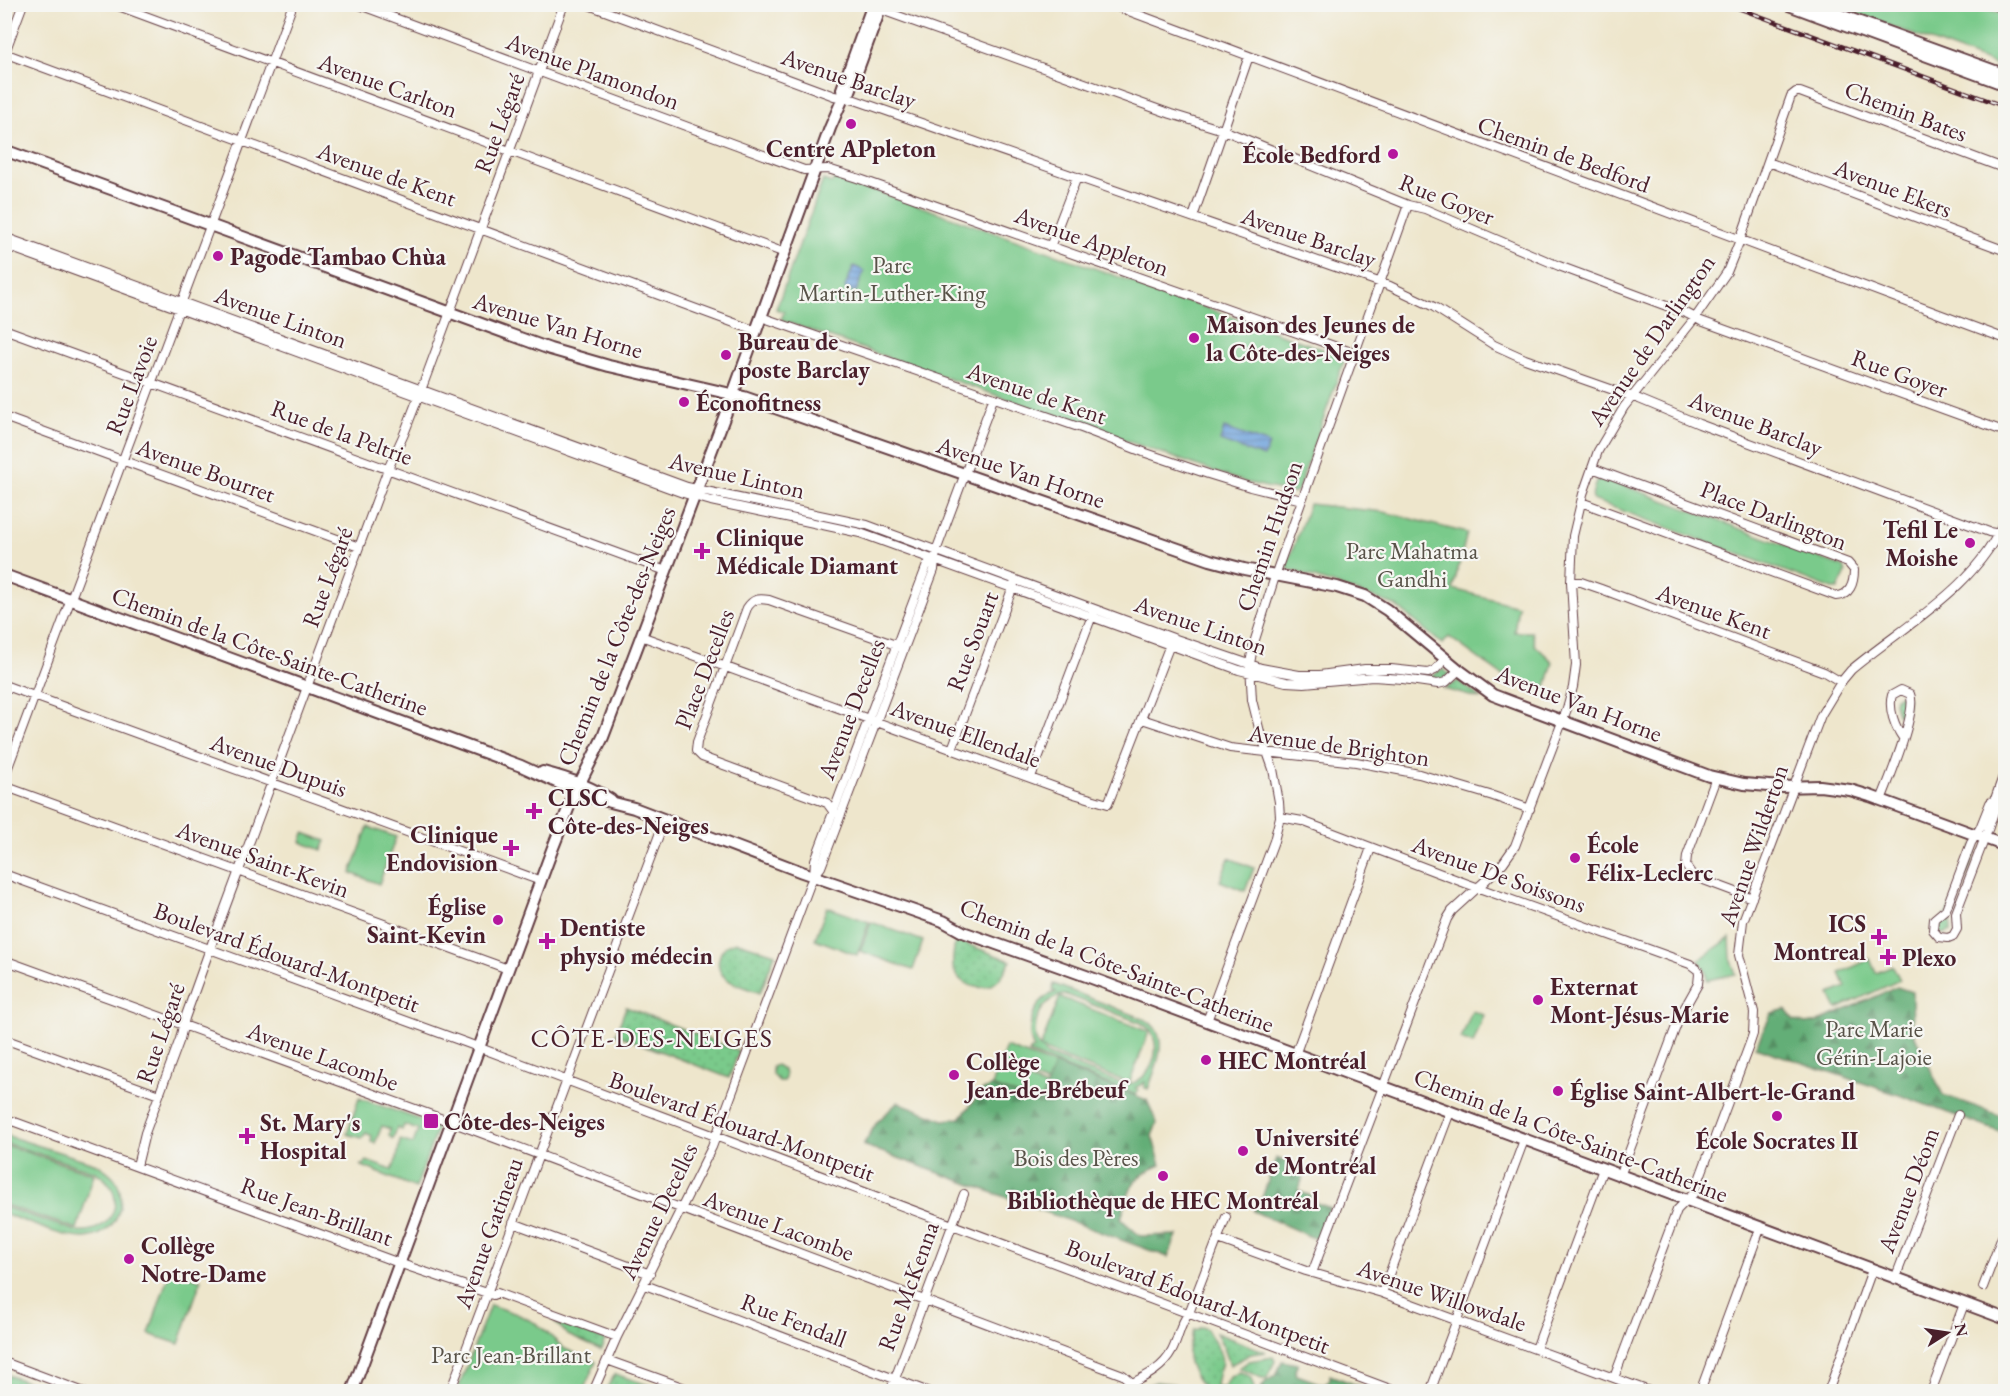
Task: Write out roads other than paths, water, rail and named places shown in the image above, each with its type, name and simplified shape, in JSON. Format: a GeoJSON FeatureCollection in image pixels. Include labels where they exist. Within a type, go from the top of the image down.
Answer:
{"type":"FeatureCollection","features":[{"type":"Feature","properties":{"kind":"main road"},"geometry":{"type":"LineString","coordinates":[[1786,4],[2006,85]]}},
{"type":"Feature","properties":{"kind":"main road"},"geometry":{"type":"LineString","coordinates":[[1810,4],[2006,75]]}},
{"type":"Feature","properties":{"kind":"main road","name":"Chemin de la Côte-des-Neiges"},"geometry":{"type":"LineString","coordinates":[[352,1391],[541,881],[578,787],[600,744],[815,170],[843,98],[850,91],[877,6]]}},
{"type":"Feature","properties":{"kind":"main road","name":"Avenue Van Horne"},"geometry":{"type":"LineString","coordinates":[[4,150],[575,357],[733,394],[1210,560],[1337,587],[1365,596],[1394,614],[1445,659],[1493,695],[1716,777],[1744,784],[1836,788],[1881,800],[2006,846]]}},
{"type":"Feature","properties":{"kind":"main road","name":"Chemin de la Côte-Sainte-Catherine"},"geometry":{"type":"LineString","coordinates":[[4,575],[521,766],[560,776],[578,787],[599,792],[617,803],[943,921],[963,932],[2006,1319]]}},
{"type":"Feature","properties":{"kind":"street"},"geometry":{"type":"LineString","coordinates":[[5,54],[23,4]]}},
{"type":"Feature","properties":{"kind":"street","name":"Avenue Carlton"},"geometry":{"type":"LineString","coordinates":[[112,4],[785,253]]}},
{"type":"Feature","properties":{"kind":"street","name":"Rue Lavoie"},"geometry":{"type":"LineString","coordinates":[[4,778],[293,4]]}},
{"type":"Feature","properties":{"kind":"street","name":"Avenue Plamondon"},"geometry":{"type":"LineString","coordinates":[[357,4],[804,170],[815,170]]}},
{"type":"Feature","properties":{"kind":"street","name":"Rue Légaré"},"geometry":{"type":"LineString","coordinates":[[137,1166],[142,1143],[210,950],[387,469],[404,434],[564,4]]}},
{"type":"Feature","properties":{"kind":"street","name":"Avenue Barclay"},"geometry":{"type":"LineString","coordinates":[[586,4],[843,98],[1397,289],[1434,307],[1508,352],[1632,396],[1737,438],[1989,532],[2002,534]]}},
{"type":"Feature","properties":{"kind":"street","name":"Chemin de Bedford"},"geometry":{"type":"LineString","coordinates":[[1110,4],[2006,339]]}},
{"type":"Feature","properties":{"kind":"street"},"geometry":{"type":"LineString","coordinates":[[1991,4],[2006,10]]}},
{"type":"Feature","properties":{"kind":"street","name":"Rue Goyer"},"geometry":{"type":"LineString","coordinates":[[877,6],[1171,114],[1222,130],[1408,205],[1425,209],[1559,266],[2006,432]]}},
{"type":"Feature","properties":{"kind":"street","name":"Avenue de Kent"},"geometry":{"type":"LineString","coordinates":[[5,54],[756,331]]}},
{"type":"Feature","properties":{"kind":"street"},"geometry":{"type":"LineString","coordinates":[[1193,218],[1249,56]]}},
{"type":"Feature","properties":{"kind":"street","name":"Chemin Bates"},"geometry":{"type":"LineString","coordinates":[[1793,93],[1800,92],[2006,169]]}},
{"type":"Feature","properties":{"kind":"street","name":"Avenue de Darlington"},"geometry":{"type":"LineString","coordinates":[[1312,1273],[1447,919],[1515,846],[1563,721],[1573,687],[1576,665],[1571,582],[1574,536],[1581,502],[1592,468],[1611,426],[1632,396],[1695,318],[1727,272],[1793,93]]}},
{"type":"Feature","properties":{"kind":"street","name":"Avenue Ekers"},"geometry":{"type":"LineString","coordinates":[[1768,162],[2006,251]]}},
{"type":"Feature","properties":{"kind":"street","name":"Avenue Appleton"},"geometry":{"type":"LineString","coordinates":[[815,170],[828,170],[856,178],[1354,353]]}},
{"type":"Feature","properties":{"kind":"street"},"geometry":{"type":"LineString","coordinates":[[1050,247],[1077,177]]}},
{"type":"Feature","properties":{"kind":"street","name":"Chemin Hudson"},"geometry":{"type":"LineString","coordinates":[[1207,1021],[1274,840],[1280,817],[1276,781],[1254,715],[1250,664],[1255,638],[1408,205]]}},
{"type":"Feature","properties":{"kind":"street","name":"Avenue Linton"},"geometry":{"type":"LineString","coordinates":[[4,237],[181,305],[695,493],[867,525],[935,555],[1015,584],[1095,609],[1250,674],[1286,682],[1304,683],[1428,673],[1435,670],[1445,659]]}},
{"type":"Feature","properties":{"kind":"street","name":"Avenue Linton"},"geometry":{"type":"LineString","coordinates":[[4,245],[181,305]]}},
{"type":"Feature","properties":{"kind":"street","name":"Avenue de Kent"},"geometry":{"type":"LineString","coordinates":[[761,317],[1208,474],[1302,500]]}},
{"type":"Feature","properties":{"kind":"street","name":"Rue de la Peltrie"},"geometry":{"type":"LineString","coordinates":[[4,329],[666,571]]}},
{"type":"Feature","properties":{"kind":"street","name":"Avenue Decelles"},"geometry":{"type":"LineString","coordinates":[[593,1392],[617,1337],[645,1285],[716,1137],[814,876],[815,860],[837,813],[900,647],[927,565],[935,555],[993,399]]}},
{"type":"Feature","properties":{"kind":"street","name":"Avenue Bourret"},"geometry":{"type":"LineString","coordinates":[[4,417],[359,547]]}},
{"type":"Feature","properties":{"kind":"street","name":"Place Darlington"},"geometry":{"type":"LineString","coordinates":[[1581,502],[1836,596],[1845,595],[1848,592],[1854,577],[1854,570],[1848,563],[1592,468]]}},
{"type":"Feature","properties":{"kind":"street","name":"Avenue Wilderton"},"geometry":{"type":"LineString","coordinates":[[1614,1378],[1678,1208],[1694,1193],[1753,1034],[1753,1003],[1738,955],[1741,930],[1821,715],[1841,682],[1858,664],[1961,583],[2002,534],[2006,517]]}},
{"type":"Feature","properties":{"kind":"street","name":"Avenue Kent"},"geometry":{"type":"LineString","coordinates":[[1571,582],[1581,582],[1600,589],[1824,672],[1841,682]]}},
{"type":"Feature","properties":{"kind":"street","name":"Avenue Linton"},"geometry":{"type":"LineString","coordinates":[[1015,584],[1092,617],[1283,674],[1329,674],[1365,669],[1403,674],[1438,684],[1446,682],[1459,670]]}},
{"type":"Feature","properties":{"kind":"street","name":"Rue Souart"},"geometry":{"type":"LineString","coordinates":[[952,749],[1015,584]]}},
{"type":"Feature","properties":{"kind":"street","name":"Place Decelles"},"geometry":{"type":"LineString","coordinates":[[837,813],[827,803],[698,754],[696,751],[697,742],[747,608],[751,602],[760,598],[769,600],[900,647]]}},
{"type":"Feature","properties":{"kind":"street"},"geometry":{"type":"LineString","coordinates":[[1031,777],[1095,609]]}},
{"type":"Feature","properties":{"kind":"street","name":"Avenue Ellendale"},"geometry":{"type":"LineString","coordinates":[[641,636],[1074,794],[1108,804],[1142,719]]}},
{"type":"Feature","properties":{"kind":"street"},"geometry":{"type":"LineString","coordinates":[[1142,719],[1172,641]]}},
{"type":"Feature","properties":{"kind":"street","name":"Avenue Dupuis"},"geometry":{"type":"LineString","coordinates":[[4,685],[541,881]]}},
{"type":"Feature","properties":{"kind":"street"},"geometry":{"type":"LineString","coordinates":[[1881,800],[1904,738],[1912,702],[1910,694],[1900,690],[1892,695],[1890,704],[1895,721],[1904,738]]}},
{"type":"Feature","properties":{"kind":"street","name":"Avenue de Brighton"},"geometry":{"type":"LineString","coordinates":[[1142,719],[1220,746],[1356,762],[1419,774],[1530,809]]}},
{"type":"Feature","properties":{"kind":"street"},"geometry":{"type":"LineString","coordinates":[[1980,837],[1971,843],[1946,909],[1934,920],[1933,930],[1939,937],[1953,936],[1957,929],[1956,913],[1980,837],[1990,802],[1995,799],[2006,768]]}},
{"type":"Feature","properties":{"kind":"street"},"geometry":{"type":"LineString","coordinates":[[1716,777],[1687,856],[1686,866],[1694,876],[1752,898]]}},
{"type":"Feature","properties":{"kind":"street","name":"Avenue Saint-Kevin"},"geometry":{"type":"LineString","coordinates":[[4,786],[508,969]]}},
{"type":"Feature","properties":{"kind":"street","name":"Avenue De Soissons"},"geometry":{"type":"LineString","coordinates":[[1280,817],[1302,821],[1690,964],[1698,970],[1700,974],[1698,984],[1680,1016],[1620,1176]]}},
{"type":"Feature","properties":{"kind":"street","name":"Avenue Gatineau"},"geometry":{"type":"LineString","coordinates":[[450,1392],[664,819]]}},
{"type":"Feature","properties":{"kind":"street"},"geometry":{"type":"LineString","coordinates":[[1295,1055],[1371,848]]}},
{"type":"Feature","properties":{"kind":"street","name":"Boulevard Édouard-Montpetit"},"geometry":{"type":"LineString","coordinates":[[4,874],[478,1048],[1398,1392]]}},
{"type":"Feature","properties":{"kind":"street","name":"Avenue Lacombe"},"geometry":{"type":"LineString","coordinates":[[4,960],[538,1155],[1123,1375],[1132,1383]]}},
{"type":"Feature","properties":{"kind":"street"},"geometry":{"type":"LineString","coordinates":[[4,1039],[159,1095]]}},
{"type":"Feature","properties":{"kind":"street"},"geometry":{"type":"LineString","coordinates":[[1382,1293],[1450,1112]]}},
{"type":"Feature","properties":{"kind":"street","name":"Avenue Déom"},"geometry":{"type":"LineString","coordinates":[[1895,1279],[1958,1115]]}},
{"type":"Feature","properties":{"kind":"street","name":"Rue Jean-Brillant"},"geometry":{"type":"LineString","coordinates":[[4,1118],[400,1262],[493,1295],[497,1293],[617,1337]]}},
{"type":"Feature","properties":{"kind":"street"},"geometry":{"type":"LineString","coordinates":[[1430,1392],[1524,1140]]}},
{"type":"Feature","properties":{"kind":"street"},"geometry":{"type":"LineString","coordinates":[[1536,1349],[1604,1169]]}},
{"type":"Feature","properties":{"kind":"street","name":"Rue McKenna"},"geometry":{"type":"LineString","coordinates":[[890,1392],[963,1194]]}},
{"type":"Feature","properties":{"kind":"street"},"geometry":{"type":"LineString","coordinates":[[1115,1392],[1147,1377],[1165,1361],[1172,1351],[1226,1217]]}},
{"type":"Feature","properties":{"kind":"street"},"geometry":{"type":"LineString","coordinates":[[513,1222],[650,1274]]}},
{"type":"Feature","properties":{"kind":"street"},"geometry":{"type":"LineString","coordinates":[[1700,1392],[1760,1229]]}},
{"type":"Feature","properties":{"kind":"street"},"geometry":{"type":"LineString","coordinates":[[1983,1287],[2006,1232]]}},
{"type":"Feature","properties":{"kind":"street","name":"Avenue Willowdale"},"geometry":{"type":"LineString","coordinates":[[1218,1239],[1312,1273],[1382,1293],[1652,1392]]}},
{"type":"Feature","properties":{"kind":"street"},"geometry":{"type":"LineString","coordinates":[[1828,1392],[1872,1270]]}},
{"type":"Feature","properties":{"kind":"street","name":"Rue Fendall"},"geometry":{"type":"LineString","coordinates":[[645,1285],[929,1392]]}},
{"type":"Feature","properties":{"kind":"street"},"geometry":{"type":"LineString","coordinates":[[1931,1392],[1964,1304]]}},
{"type":"Feature","properties":{"kind":"street"},"geometry":{"type":"LineString","coordinates":[[607,1360],[696,1392]]}},
{"type":"Feature","properties":{"kind":"street"},"geometry":{"type":"LineString","coordinates":[[4,1362],[84,1392]]}},
{"type":"Feature","properties":{"kind":"water"},"geometry":{"type":"Polygon","coordinates":[[[854,266],[864,271],[856,292],[845,289],[854,266]]]}},
{"type":"Feature","properties":{"kind":"water"},"geometry":{"type":"Polygon","coordinates":[[[1224,428],[1269,444],[1264,457],[1220,441],[1224,428]]]}},
{"type":"Feature","properties":{"kind":"railway"},"geometry":{"type":"LineString","coordinates":[[1727,4],[2006,107]]}},
{"type":"Feature","properties":{"kind":"place","name":"Centre APpleton"},"geometry":{"type":"Point","coordinates":[851,124]}},
{"type":"Feature","properties":{"kind":"place","name":"École Bedford"},"geometry":{"type":"Point","coordinates":[1393,154]}},
{"type":"Feature","properties":{"kind":"place","name":"Pagode Tambao Chùa"},"geometry":{"type":"Point","coordinates":[218,256]}},
{"type":"Feature","properties":{"kind":"place","name":"Maison des Jeunes de la Côte-des-Neiges"},"geometry":{"type":"Point","coordinates":[1194,338]}},
{"type":"Feature","properties":{"kind":"place","name":"Bureau de poste Barclay"},"geometry":{"type":"Point","coordinates":[726,355]}},
{"type":"Feature","properties":{"kind":"place","name":"Éconofitness"},"geometry":{"type":"Point","coordinates":[684,402]}},
{"type":"Feature","properties":{"kind":"place","name":"Tefil Le Moishe"},"geometry":{"type":"Point","coordinates":[1970,543]}},
{"type":"Feature","properties":{"kind":"place","name":"Clinique Médicale Diamant"},"geometry":{"type":"Point","coordinates":[702,551]}},
{"type":"Feature","properties":{"kind":"place","name":"CLSC Côte-des-Neiges"},"geometry":{"type":"Point","coordinates":[534,811]}},
{"type":"Feature","properties":{"kind":"place","name":"Clinique Endovision"},"geometry":{"type":"Point","coordinates":[511,848]}},
{"type":"Feature","properties":{"kind":"place","name":"École Félix-Leclerc"},"geometry":{"type":"Point","coordinates":[1575,858]}},
{"type":"Feature","properties":{"kind":"place","name":"Église Saint-Kevin"},"geometry":{"type":"Point","coordinates":[498,920]}},
{"type":"Feature","properties":{"kind":"place","name":"ICS Montreal"},"geometry":{"type":"Point","coordinates":[1879,937]}},
{"type":"Feature","properties":{"kind":"place","name":"Dentiste physio médecin"},"geometry":{"type":"Point","coordinates":[547,941]}},
{"type":"Feature","properties":{"kind":"place","name":"Plexo"},"geometry":{"type":"Point","coordinates":[1888,957]}},
{"type":"Feature","properties":{"kind":"place","name":"Externat Mont-Jésus-Marie"},"geometry":{"type":"Point","coordinates":[1538,1000]}},
{"type":"Feature","properties":{"kind":"place","name":"HEC Montréal"},"geometry":{"type":"Point","coordinates":[1206,1060]}},
{"type":"Feature","properties":{"kind":"place","name":"Collège Jean-de-Brébeuf"},"geometry":{"type":"Point","coordinates":[954,1075]}},
{"type":"Feature","properties":{"kind":"place","name":"Église Saint-Albert-le-Grand"},"geometry":{"type":"Point","coordinates":[1558,1091]}},
{"type":"Feature","properties":{"kind":"place","name":"École Socrates II"},"geometry":{"type":"Point","coordinates":[1777,1116]}},
{"type":"Feature","properties":{"kind":"place","name":"Côte-des-Neiges"},"geometry":{"type":"Point","coordinates":[431,1121]}},
{"type":"Feature","properties":{"kind":"place","name":"St. Mary's Hospital"},"geometry":{"type":"Point","coordinates":[247,1136]}},
{"type":"Feature","properties":{"kind":"place","name":"Université de Montréal"},"geometry":{"type":"Point","coordinates":[1243,1151]}},
{"type":"Feature","properties":{"kind":"place","name":"Bibliothèque de HEC Montréal"},"geometry":{"type":"Point","coordinates":[1163,1176]}},
{"type":"Feature","properties":{"kind":"place","name":"Collège Notre-Dame"},"geometry":{"type":"Point","coordinates":[129,1259]}},
{"type":"Feature","properties":{"kind":"district","name":"CÔTE-DES-NEIGES"},"geometry":{"type":"Point","coordinates":[652,1038]}},
{"type":"Feature","properties":{"kind":"park label","name":"Parc Martin-Luther-King"},"geometry":{"type":"Point","coordinates":[892,278]}},
{"type":"Feature","properties":{"kind":"park label","name":"Parc Mahatma Gandhi"},"geometry":{"type":"Point","coordinates":[1412,564]}},
{"type":"Feature","properties":{"kind":"park label","name":"Parc Marie Gérin-Lajoie"},"geometry":{"type":"Point","coordinates":[1874,1042]}},
{"type":"Feature","properties":{"kind":"park label","name":"Bois des Pères"},"geometry":{"type":"Point","coordinates":[1076,1157]}},
{"type":"Feature","properties":{"kind":"park label","name":"Parc Jean-Brillant"},"geometry":{"type":"Point","coordinates":[511,1354]}}]}
